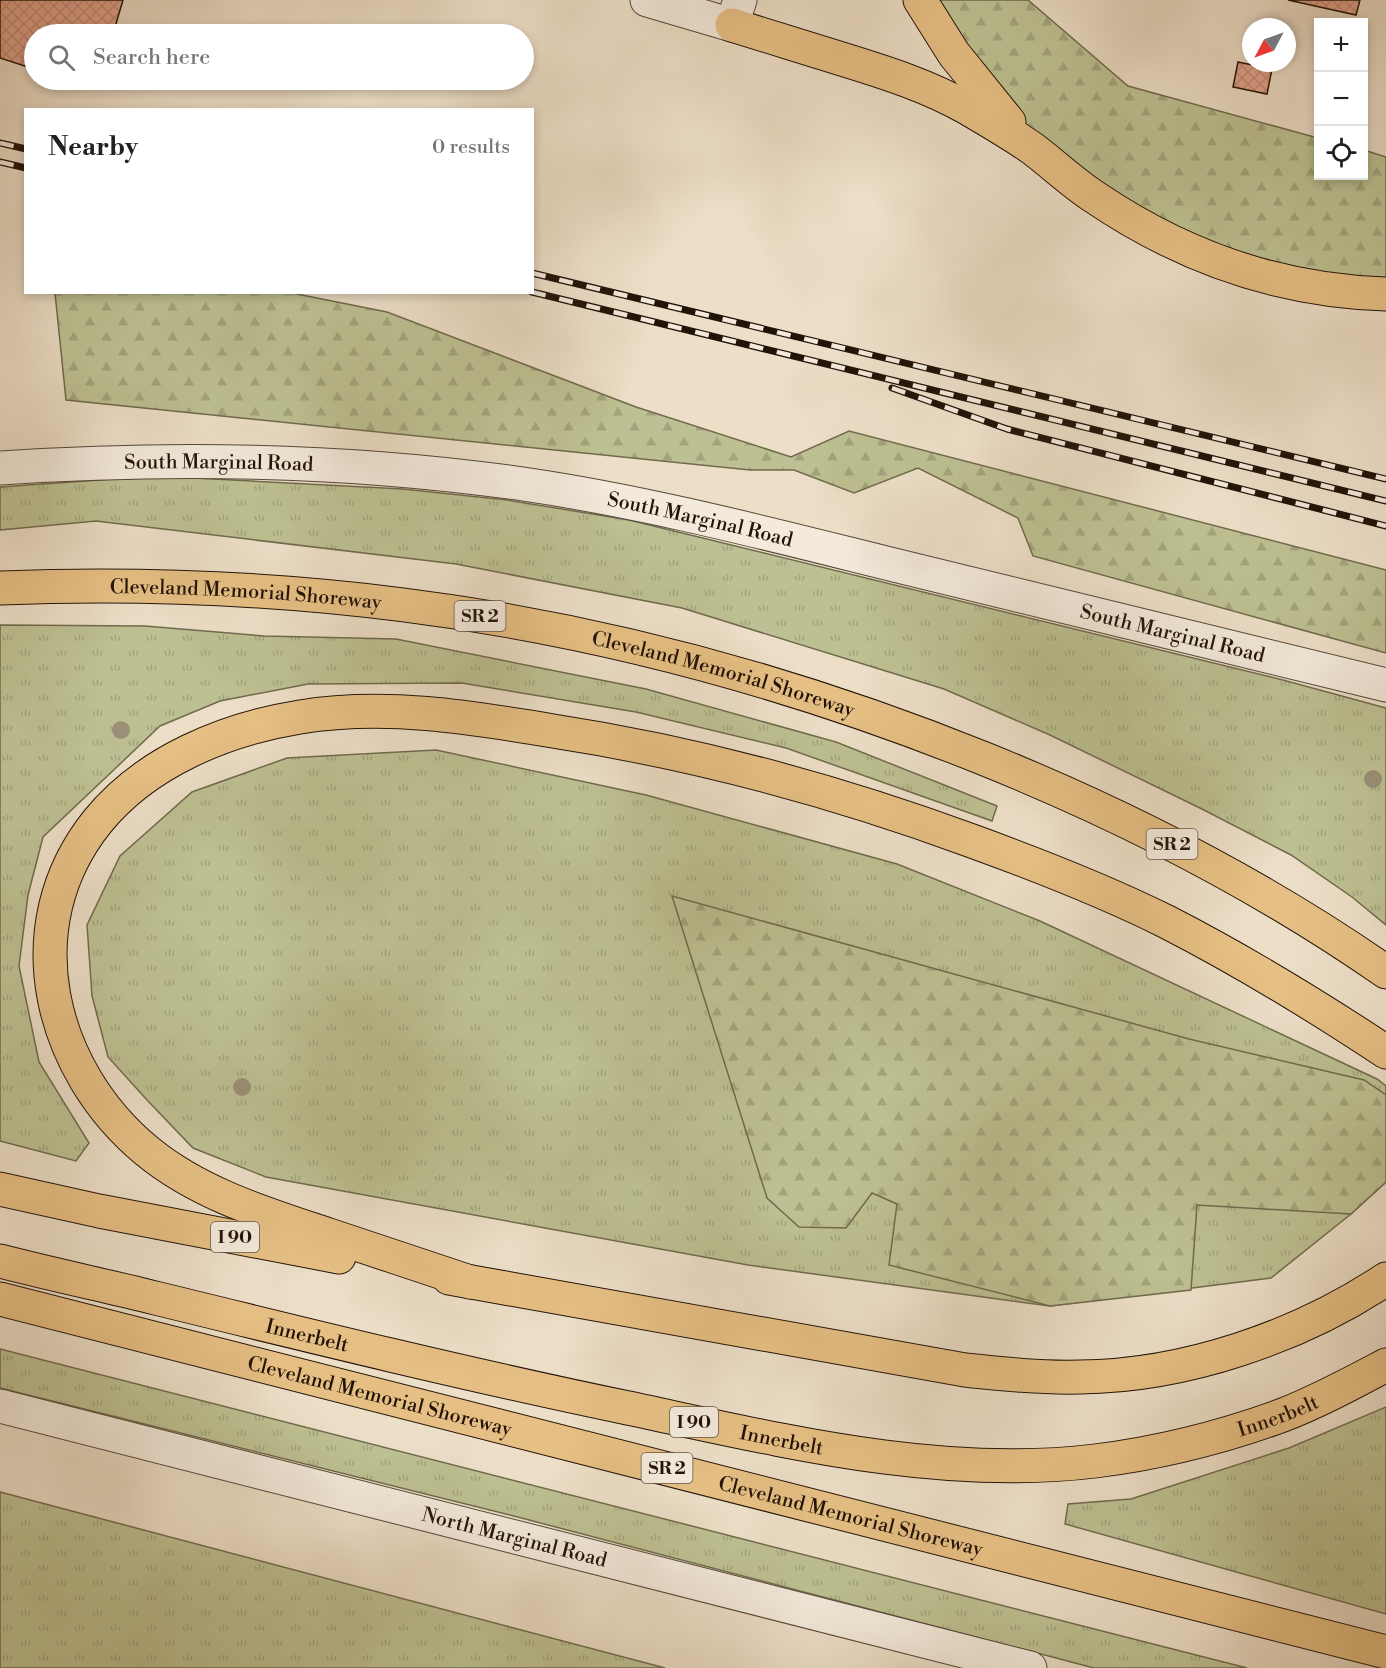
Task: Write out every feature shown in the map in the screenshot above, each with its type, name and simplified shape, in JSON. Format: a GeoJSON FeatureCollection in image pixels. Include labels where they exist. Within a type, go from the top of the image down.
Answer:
{"type":"FeatureCollection","features":[{"type":"Feature","properties":{"kind":"highway"},"geometry":{"type":"LineString","coordinates":[[920,0],[954,54],[989,100],[1032,148]]}},
{"type":"Feature","properties":{"kind":"highway"},"geometry":{"type":"LineString","coordinates":[[736,12],[912,80],[966,107],[1032,148],[1091,195],[1123,216],[1158,236],[1199,255],[1282,282],[1323,290],[1386,294]]}},
{"type":"Feature","properties":{"kind":"highway","name":"Cleveland Memorial Shoreway"},"geometry":{"type":"LineString","coordinates":[[0,588],[120,586],[299,595],[403,605],[495,619],[693,662],[878,718],[1034,779],[1121,818],[1204,860],[1283,904],[1386,972]]}},
{"type":"Feature","properties":{"kind":"highway"},"geometry":{"type":"LineString","coordinates":[[470,1282],[279,1219],[206,1189],[173,1170],[147,1151],[106,1109],[78,1069],[64,1038],[54,1003],[50,936],[56,908],[64,879],[98,822],[121,797],[150,773],[228,735],[303,716],[351,712],[399,712],[512,724],[696,758],[874,807],[936,827],[1053,871],[1164,920],[1328,1014],[1386,1052]]}},
{"type":"Feature","properties":{"kind":"highway","name":"I 90"},"geometry":{"type":"LineString","coordinates":[[0,1189],[99,1211],[470,1282],[965,1370],[1022,1376],[1082,1377],[1141,1372],[1200,1360],[1260,1343],[1315,1320],[1386,1279]]}},
{"type":"Feature","properties":{"kind":"highway","name":"Innerbelt"},"geometry":{"type":"LineString","coordinates":[[0,1261],[530,1388],[816,1445],[905,1459],[968,1465],[1031,1466],[1095,1461],[1153,1451],[1216,1436],[1284,1414],[1334,1392],[1386,1365]]}},
{"type":"Feature","properties":{"kind":"highway","name":"Cleveland Memorial Shoreway"},"geometry":{"type":"LineString","coordinates":[[0,1299],[1386,1652]]}},
{"type":"Feature","properties":{"kind":"street"},"geometry":{"type":"LineString","coordinates":[[647,0],[736,12]]}},
{"type":"Feature","properties":{"kind":"street","name":"South Marginal Road"},"geometry":{"type":"LineString","coordinates":[[0,468],[158,460],[220,460],[380,467],[524,484],[607,498],[722,523],[1386,685]]}},
{"type":"Feature","properties":{"kind":"street","name":"North Marginal Road"},"geometry":{"type":"LineString","coordinates":[[0,1406],[1030,1668]]}},
{"type":"Feature","properties":{"kind":"green space"},"geometry":{"type":"Polygon","coordinates":[[[920,0],[1028,0],[1128,86],[1314,137],[1314,180],[1368,180],[1368,151],[1386,157],[1386,294],[1282,282],[1060,171],[920,0]]]}},
{"type":"Feature","properties":{"kind":"green space"},"geometry":{"type":"Polygon","coordinates":[[[55,294],[297,294],[387,312],[636,407],[791,457],[849,431],[1386,570],[1386,653],[1033,556],[1018,518],[918,468],[854,493],[794,470],[750,470],[66,400],[55,294]]]}},
{"type":"Feature","properties":{"kind":"green space"},"geometry":{"type":"Polygon","coordinates":[[[156,476],[403,489],[507,500],[629,520],[1283,680],[1386,708],[1386,925],[1352,897],[1291,855],[1050,735],[944,689],[682,608],[456,564],[96,521],[0,530],[0,487],[156,476]]]}},
{"type":"Feature","properties":{"kind":"green space"},"geometry":{"type":"Polygon","coordinates":[[[0,625],[145,626],[264,636],[396,639],[646,689],[836,742],[997,806],[992,821],[786,748],[636,712],[462,683],[308,684],[220,701],[160,726],[43,837],[28,895],[19,966],[39,1062],[89,1143],[76,1161],[0,1141],[0,625]]]}},
{"type":"Feature","properties":{"kind":"green space"},"geometry":{"type":"Polygon","coordinates":[[[436,750],[646,795],[897,864],[1040,921],[1377,1079],[1386,1086],[1386,1182],[1351,1214],[1271,1278],[1050,1306],[748,1265],[266,1177],[193,1148],[108,1057],[92,996],[87,925],[120,856],[192,792],[287,758],[436,750]]]}},
{"type":"Feature","properties":{"kind":"green space"},"geometry":{"type":"Polygon","coordinates":[[[672,896],[1189,1039],[1364,1080],[1386,1095],[1386,1182],[1351,1214],[1197,1205],[1191,1290],[1050,1306],[889,1265],[897,1204],[872,1193],[846,1228],[799,1227],[767,1198],[672,896]]]}},
{"type":"Feature","properties":{"kind":"green space"},"geometry":{"type":"Polygon","coordinates":[[[0,1349],[1247,1668],[1094,1668],[510,1515],[0,1388],[0,1349]]]}},
{"type":"Feature","properties":{"kind":"green space"},"geometry":{"type":"Polygon","coordinates":[[[1386,1407],[1386,1614],[1065,1524],[1068,1504],[1131,1499],[1289,1448],[1386,1407]]]}},
{"type":"Feature","properties":{"kind":"green space"},"geometry":{"type":"Polygon","coordinates":[[[0,1492],[665,1668],[0,1668],[0,1492]]]}},
{"type":"Feature","properties":{"kind":"building"},"geometry":{"type":"Polygon","coordinates":[[[0,0],[123,0],[116,24],[24,24],[24,66],[0,58],[0,0]]]}},
{"type":"Feature","properties":{"kind":"building"},"geometry":{"type":"Polygon","coordinates":[[[1288,0],[1360,0],[1356,15],[1288,0]]]}},
{"type":"Feature","properties":{"kind":"building"},"geometry":{"type":"Polygon","coordinates":[[[1238,62],[1242,63],[1242,72],[1271,72],[1267,94],[1233,87],[1238,62]]]}},
{"type":"Feature","properties":{"kind":"railway"},"geometry":{"type":"LineString","coordinates":[[0,143],[24,149]]}},
{"type":"Feature","properties":{"kind":"railway"},"geometry":{"type":"LineString","coordinates":[[0,162],[24,168]]}},
{"type":"Feature","properties":{"kind":"railway"},"geometry":{"type":"LineString","coordinates":[[534,273],[1386,479]]}},
{"type":"Feature","properties":{"kind":"railway"},"geometry":{"type":"LineString","coordinates":[[534,292],[1386,501]]}},
{"type":"Feature","properties":{"kind":"railway"},"geometry":{"type":"LineString","coordinates":[[892,388],[1007,429],[1386,526]]}}]}
